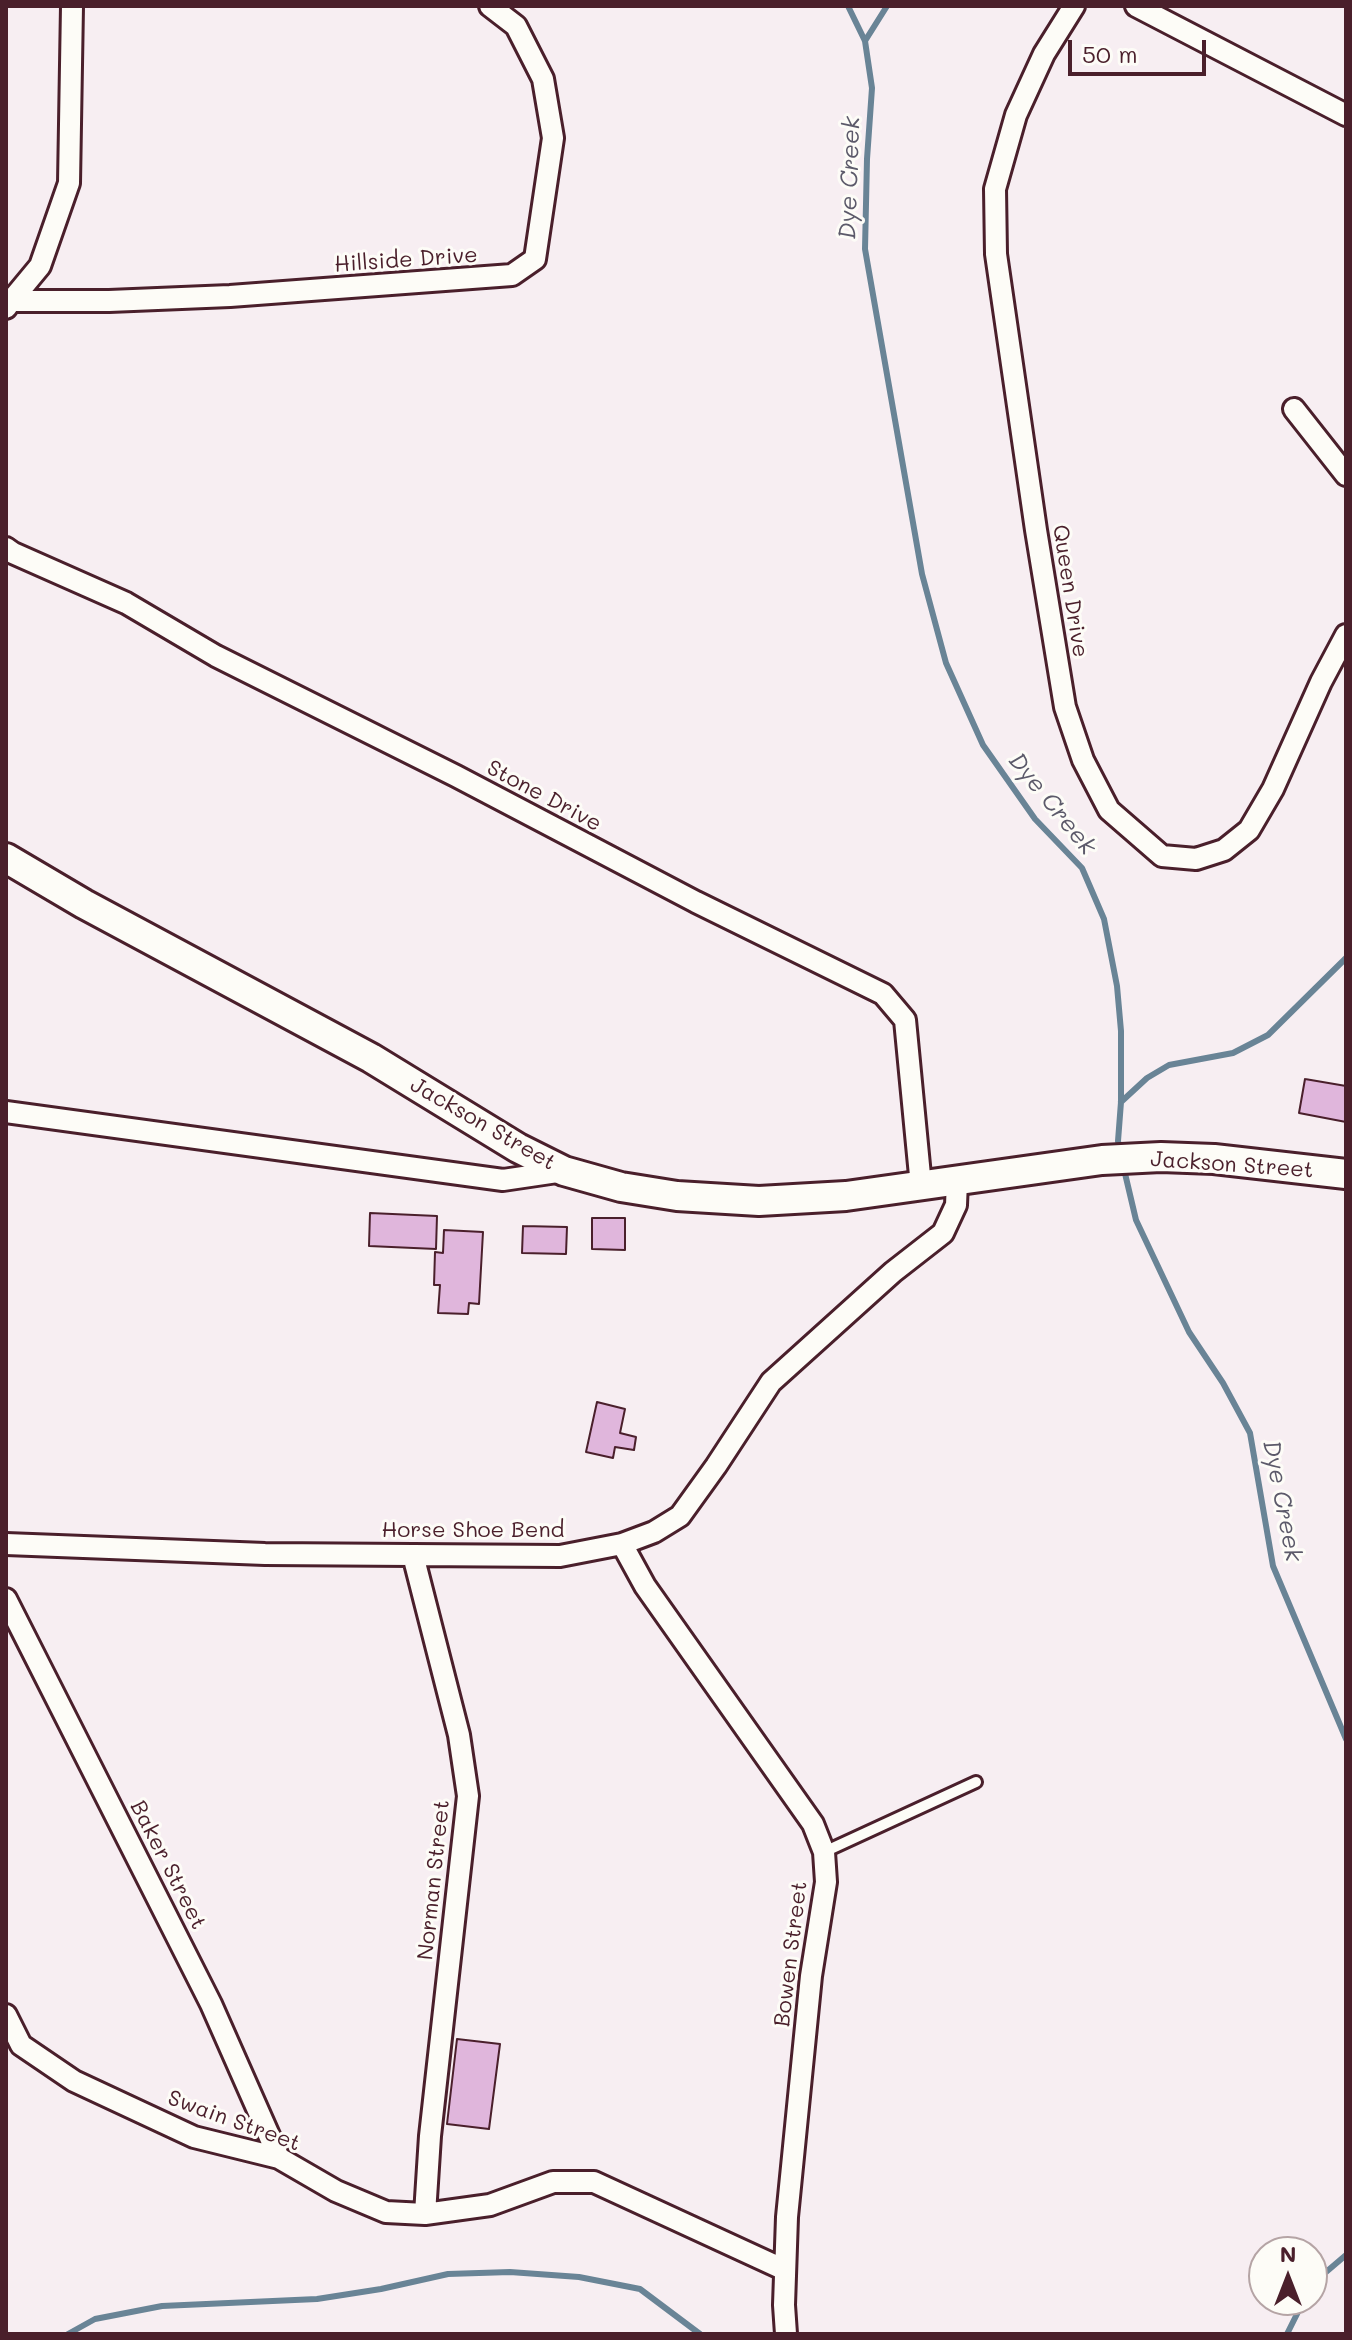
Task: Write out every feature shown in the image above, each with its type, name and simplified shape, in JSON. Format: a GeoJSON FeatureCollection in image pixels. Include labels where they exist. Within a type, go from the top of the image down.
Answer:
{"type":"FeatureCollection","features":[{"type":"Feature","properties":{"kind":"street"},"geometry":{"type":"LineString","coordinates":[[9,305],[40,266],[69,183],[72,6]]}},
{"type":"Feature","properties":{"kind":"street","name":"Hillside Drive"},"geometry":{"type":"LineString","coordinates":[[9,305],[230,296],[512,275],[535,259],[553,138],[543,79],[516,26],[490,6]]}},
{"type":"Feature","properties":{"kind":"street","name":"Queen Drive"},"geometry":{"type":"LineString","coordinates":[[1074,6],[1044,54],[1016,115],[995,189],[996,254],[1065,707],[1083,760],[1109,810],[1162,856],[1196,859],[1224,850],[1249,830],[1273,789],[1321,682],[1346,635]]}},
{"type":"Feature","properties":{"kind":"street"},"geometry":{"type":"LineString","coordinates":[[1136,6],[1346,115]]}},
{"type":"Feature","properties":{"kind":"street"},"geometry":{"type":"LineString","coordinates":[[1294,409],[1346,475]]}},
{"type":"Feature","properties":{"kind":"street","name":"Stone Drive"},"geometry":{"type":"LineString","coordinates":[[6,548],[126,603],[216,656],[456,776],[696,902],[883,994],[905,1020],[921,1186]]}},
{"type":"Feature","properties":{"kind":"street","name":"Jackson Street"},"geometry":{"type":"LineString","coordinates":[[6,858],[84,904],[371,1058],[518,1148],[564,1171],[621,1187],[677,1196],[759,1201],[846,1196],[1102,1160],[1161,1157],[1214,1159],[1346,1174]]}},
{"type":"Feature","properties":{"kind":"street"},"geometry":{"type":"LineString","coordinates":[[6,1112],[503,1180],[564,1171]]}},
{"type":"Feature","properties":{"kind":"street","name":"Horse Shoe Bend"},"geometry":{"type":"LineString","coordinates":[[6,1544],[250,1553],[560,1556],[622,1544],[654,1532],[680,1516],[771,1382],[893,1272],[943,1233],[956,1205],[957,1181]]}},
{"type":"Feature","properties":{"kind":"street","name":"Bowen Street"},"geometry":{"type":"LineString","coordinates":[[622,1544],[645,1586],[813,1824],[824,1852],[826,1882],[811,1976],[787,2217],[786,2334]]}},
{"type":"Feature","properties":{"kind":"street","name":"Norman Street"},"geometry":{"type":"LineString","coordinates":[[413,1555],[459,1735],[468,1796],[431,2123],[425,2214]]}},
{"type":"Feature","properties":{"kind":"street","name":"Baker Street"},"geometry":{"type":"LineString","coordinates":[[6,1599],[211,2004],[279,2158]]}},
{"type":"Feature","properties":{"kind":"street","name":"Swain Street"},"geometry":{"type":"LineString","coordinates":[[6,2015],[21,2045],[74,2081],[194,2137],[279,2158],[336,2191],[386,2212],[425,2214],[490,2205],[553,2182],[594,2182],[785,2270]]}},
{"type":"Feature","properties":{"kind":"lane"},"geometry":{"type":"LineString","coordinates":[[824,1852],[976,1782]]}},
{"type":"Feature","properties":{"kind":"building"},"geometry":{"type":"Polygon","coordinates":[[[1305,1079],[1346,1086],[1346,1122],[1299,1113],[1305,1079]]]}},
{"type":"Feature","properties":{"kind":"building"},"geometry":{"type":"Polygon","coordinates":[[[370,1213],[437,1216],[436,1249],[369,1246],[370,1213]]]}},
{"type":"Feature","properties":{"kind":"building"},"geometry":{"type":"Polygon","coordinates":[[[592,1218],[625,1218],[625,1250],[592,1249],[592,1218]]]}},
{"type":"Feature","properties":{"kind":"building"},"geometry":{"type":"Polygon","coordinates":[[[523,1226],[567,1227],[566,1254],[522,1253],[523,1226]]]}},
{"type":"Feature","properties":{"kind":"building"},"geometry":{"type":"Polygon","coordinates":[[[444,1230],[483,1232],[479,1304],[469,1303],[468,1314],[438,1313],[440,1285],[434,1285],[435,1252],[443,1253],[444,1230]]]}},
{"type":"Feature","properties":{"kind":"building"},"geometry":{"type":"Polygon","coordinates":[[[597,1402],[625,1409],[620,1433],[636,1437],[634,1450],[615,1447],[613,1458],[586,1452],[597,1402]]]}},
{"type":"Feature","properties":{"kind":"building"},"geometry":{"type":"Polygon","coordinates":[[[457,2039],[500,2044],[489,2129],[447,2124],[457,2039]]]}},
{"type":"Feature","properties":{"kind":"waterway","name":"Dye Creek"},"geometry":{"type":"LineString","coordinates":[[848,6],[865,41],[872,88],[865,249],[922,574],[946,663],[983,745],[1035,819],[1082,868],[1104,919],[1117,986],[1121,1031],[1120,1151]]}},
{"type":"Feature","properties":{"kind":"waterway"},"geometry":{"type":"LineString","coordinates":[[865,41],[887,6]]}},
{"type":"Feature","properties":{"kind":"waterway"},"geometry":{"type":"LineString","coordinates":[[1121,1102],[1147,1078],[1169,1065],[1233,1053],[1268,1035],[1346,958]]}},
{"type":"Feature","properties":{"kind":"waterway","name":"Dye Creek"},"geometry":{"type":"LineString","coordinates":[[1123,1165],[1136,1220],[1189,1332],[1223,1383],[1250,1433],[1273,1566],[1346,1739]]}},
{"type":"Feature","properties":{"kind":"waterway"},"geometry":{"type":"LineString","coordinates":[[1328,2270],[1346,2255]]}},
{"type":"Feature","properties":{"kind":"waterway"},"geometry":{"type":"LineString","coordinates":[[68,2334],[95,2319],[162,2306],[317,2299],[448,2274],[510,2272],[579,2277],[640,2289],[700,2334]]}},
{"type":"Feature","properties":{"kind":"waterway"},"geometry":{"type":"LineString","coordinates":[[1287,2334],[1296,2316]]}}]}
